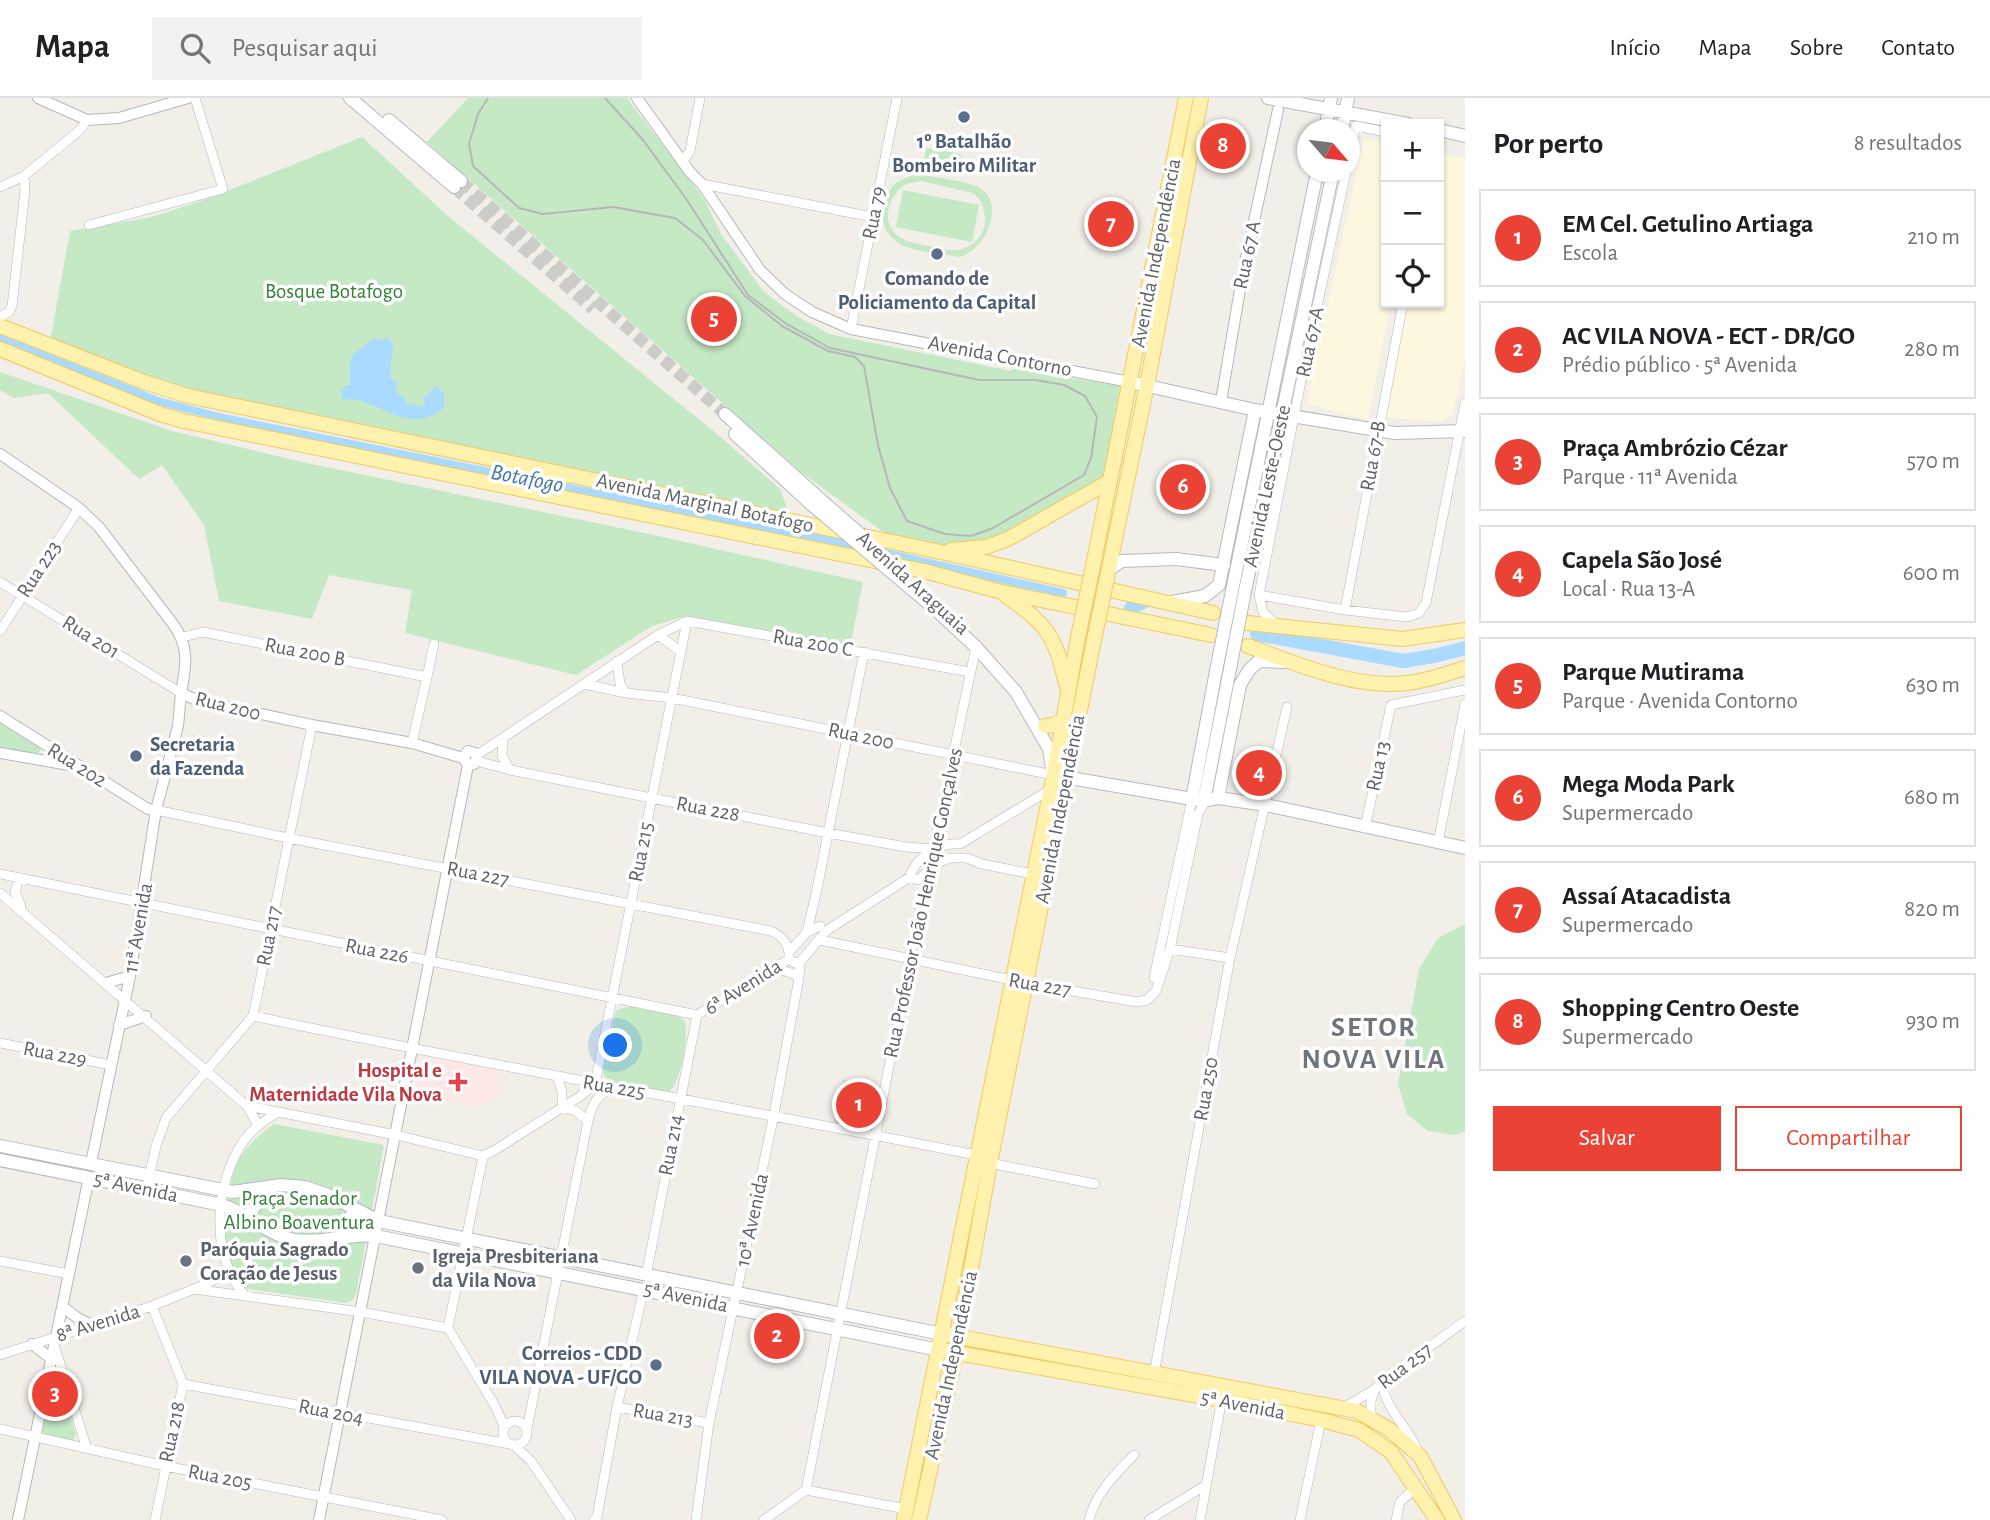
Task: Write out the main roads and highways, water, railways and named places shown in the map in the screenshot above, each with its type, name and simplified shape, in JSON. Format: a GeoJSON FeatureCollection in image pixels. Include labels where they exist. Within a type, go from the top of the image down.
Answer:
{"type":"FeatureCollection","features":[{"type":"Feature","properties":{"kind":"main road"},"geometry":{"type":"LineString","coordinates":[[349,98],[458,184],[363,98]]}},
{"type":"Feature","properties":{"kind":"main road","name":"Avenida Independência"},"geometry":{"type":"LineString","coordinates":[[905,1514],[976,1155],[1018,982],[1057,781],[1056,755],[1062,720],[1186,98]]}},
{"type":"Feature","properties":{"kind":"main road","name":"Avenida Independência"},"geometry":{"type":"LineString","coordinates":[[919,1520],[956,1353],[990,1163],[1033,874],[1094,640],[1147,386],[1201,98]]}},
{"type":"Feature","properties":{"kind":"main road"},"geometry":{"type":"LineString","coordinates":[[1344,119],[1348,98]]}},
{"type":"Feature","properties":{"kind":"main road"},"geometry":{"type":"LineString","coordinates":[[1277,102],[1330,104],[1381,123]]}},
{"type":"Feature","properties":{"kind":"main road"},"geometry":{"type":"LineString","coordinates":[[1444,131],[1465,136]]}},
{"type":"Feature","properties":{"kind":"main road","name":"Avenida Leste-Oeste"},"geometry":{"type":"LineString","coordinates":[[1198,800],[1239,591],[1282,413],[1316,182]]}},
{"type":"Feature","properties":{"kind":"main road","name":"Avenida Leste-Oeste"},"geometry":{"type":"LineString","coordinates":[[1239,591],[1261,447],[1295,385],[1331,182]]}},
{"type":"Feature","properties":{"kind":"main road","name":"Avenida Marginal Botafogo"},"geometry":{"type":"LineString","coordinates":[[1,320],[144,382],[188,396],[936,551],[1213,613]]}},
{"type":"Feature","properties":{"kind":"main road","name":"Avenida Marginal Botafogo"},"geometry":{"type":"LineString","coordinates":[[0,349],[160,414],[184,421],[923,571],[1002,592],[1211,635]]}},
{"type":"Feature","properties":{"kind":"main road"},"geometry":{"type":"LineString","coordinates":[[0,358],[27,359]]}},
{"type":"Feature","properties":{"kind":"main road","name":"Avenida Contorno"},"geometry":{"type":"LineString","coordinates":[[1130,382],[1255,410],[1395,433],[1462,431]]}},
{"type":"Feature","properties":{"kind":"main road"},"geometry":{"type":"LineString","coordinates":[[1167,603],[1205,596],[1219,585],[1255,410]]}},
{"type":"Feature","properties":{"kind":"main road","name":"Avenida Araguaia"},"geometry":{"type":"LineString","coordinates":[[722,417],[998,662],[1045,726],[1056,755]]}},
{"type":"Feature","properties":{"kind":"main road"},"geometry":{"type":"LineString","coordinates":[[1245,465],[1261,447]]}},
{"type":"Feature","properties":{"kind":"main road"},"geometry":{"type":"LineString","coordinates":[[936,551],[986,547],[1008,539],[1110,481]]}},
{"type":"Feature","properties":{"kind":"main road"},"geometry":{"type":"LineString","coordinates":[[1108,571],[1122,561],[1176,559],[1224,565]]}},
{"type":"Feature","properties":{"kind":"main road"},"geometry":{"type":"LineString","coordinates":[[1002,592],[1032,614],[1056,645],[1068,692]]}},
{"type":"Feature","properties":{"kind":"main road","name":"Avenida Araguaia"},"geometry":{"type":"LineString","coordinates":[[937,607],[1016,692],[1049,749],[1057,781]]}},
{"type":"Feature","properties":{"kind":"main road"},"geometry":{"type":"LineString","coordinates":[[1248,623],[1402,639],[1465,630]]}},
{"type":"Feature","properties":{"kind":"main road"},"geometry":{"type":"LineString","coordinates":[[1248,646],[1365,682],[1406,684],[1465,668]]}},
{"type":"Feature","properties":{"kind":"main road"},"geometry":{"type":"LineString","coordinates":[[1218,798],[1240,685],[1249,670],[1259,661],[1296,662]]}},
{"type":"Feature","properties":{"kind":"main road"},"geometry":{"type":"LineString","coordinates":[[1432,679],[1465,679]]}},
{"type":"Feature","properties":{"kind":"main road"},"geometry":{"type":"LineString","coordinates":[[1045,726],[1062,720]]}},
{"type":"Feature","properties":{"kind":"main road","name":"Rua 200"},"geometry":{"type":"LineString","coordinates":[[1057,781],[1198,800],[1218,798],[1266,805],[1465,848]]}},
{"type":"Feature","properties":{"kind":"main road","name":"5ª Avenida"},"geometry":{"type":"LineString","coordinates":[[0,1146],[225,1190],[252,1190],[281,1185],[305,1187],[328,1195],[379,1221],[561,1257],[734,1307],[939,1350],[1096,1379],[1357,1411],[1390,1430],[1420,1456],[1454,1520]]}},
{"type":"Feature","properties":{"kind":"main road","name":"5ª Avenida"},"geometry":{"type":"LineString","coordinates":[[0,1160],[222,1205],[247,1216],[271,1232],[295,1240],[328,1241],[351,1236],[376,1236],[558,1273],[645,1282],[675,1281],[1100,1363],[1154,1374],[1359,1430],[1376,1440]]}},
{"type":"Feature","properties":{"kind":"main road"},"geometry":{"type":"LineString","coordinates":[[247,1216],[257,1204],[256,1194],[252,1190]]}},
{"type":"Feature","properties":{"kind":"main road"},"geometry":{"type":"LineString","coordinates":[[351,1236],[347,1222],[349,1217],[358,1212]]}},
{"type":"Feature","properties":{"kind":"main road"},"geometry":{"type":"LineString","coordinates":[[1371,1419],[1376,1440],[1391,1452],[1437,1520]]}},
{"type":"Feature","properties":{"kind":"water"},"geometry":{"type":"Polygon","coordinates":[[[387,337],[393,344],[390,376],[392,380],[397,380],[397,393],[404,397],[406,403],[420,407],[426,403],[422,398],[435,386],[444,393],[444,407],[431,416],[404,418],[366,402],[343,400],[340,390],[350,384],[353,354],[375,338],[381,341],[387,337]]]}},
{"type":"Feature","properties":{"kind":"waterway","name":"Botafogo"},"geometry":{"type":"LineString","coordinates":[[0,338],[158,401],[223,418],[827,540],[1063,593]]}},
{"type":"Feature","properties":{"kind":"waterway"},"geometry":{"type":"LineString","coordinates":[[1131,608],[1149,599]]}},
{"type":"Feature","properties":{"kind":"waterway"},"geometry":{"type":"LineString","coordinates":[[1257,634],[1403,661],[1465,648]]}},
{"type":"Feature","properties":{"kind":"tunnel"},"geometry":{"type":"LineString","coordinates":[[461,181],[725,414]]}},
{"type":"Feature","properties":{"kind":"tunnel"},"geometry":{"type":"LineString","coordinates":[[454,187],[593,309]]}},
{"type":"Feature","properties":{"kind":"tram line"},"geometry":{"type":"LineString","coordinates":[[488,98],[478,114],[469,144],[473,166],[519,208],[543,214],[613,207],[675,218],[703,240],[745,296],[782,326],[828,351],[855,357],[864,366],[878,445],[890,488],[907,521],[945,534],[971,536],[993,528],[1084,475],[1091,458],[1097,417],[1085,396],[1064,385],[1036,380],[979,380],[830,348],[785,323],[748,295],[687,200],[643,140],[605,98]]}},
{"type":"Feature","properties":{"kind":"place","name":"1º Batalhão Bombeiro Militar"},"geometry":{"type":"Point","coordinates":[964,117]}},
{"type":"Feature","properties":{"kind":"place","name":"Shopping Centro Oeste"},"geometry":{"type":"Point","coordinates":[1223,146]}},
{"type":"Feature","properties":{"kind":"place","name":"Assaí Atacadista"},"geometry":{"type":"Point","coordinates":[1111,224]}},
{"type":"Feature","properties":{"kind":"place","name":"Comando de Policiamento da Capital"},"geometry":{"type":"Point","coordinates":[937,254]}},
{"type":"Feature","properties":{"kind":"place","name":"Parque Mutirama"},"geometry":{"type":"Point","coordinates":[714,319]}},
{"type":"Feature","properties":{"kind":"place","name":"Mega Moda Park"},"geometry":{"type":"Point","coordinates":[1183,487]}},
{"type":"Feature","properties":{"kind":"place","name":"Secretaria da Fazenda"},"geometry":{"type":"Point","coordinates":[136,756]}},
{"type":"Feature","properties":{"kind":"place","name":"Capela São José"},"geometry":{"type":"Point","coordinates":[1259,773]}},
{"type":"Feature","properties":{"kind":"place","name":"Hospital e Maternidade Vila Nova"},"geometry":{"type":"Point","coordinates":[458,1082]}},
{"type":"Feature","properties":{"kind":"place","name":"EM Cel. Getulino Artiaga"},"geometry":{"type":"Point","coordinates":[859,1105]}},
{"type":"Feature","properties":{"kind":"place","name":"Paróquia Sagrado Coração de Jesus"},"geometry":{"type":"Point","coordinates":[186,1261]}},
{"type":"Feature","properties":{"kind":"place","name":"Igreja Presbiteriana da Vila Nova"},"geometry":{"type":"Point","coordinates":[418,1268]}},
{"type":"Feature","properties":{"kind":"place","name":"AC VILA NOVA - ECT - DR/GO"},"geometry":{"type":"Point","coordinates":[777,1336]}},
{"type":"Feature","properties":{"kind":"place","name":"Correios - CDD VILA NOVA - UF/GO"},"geometry":{"type":"Point","coordinates":[656,1365]}},
{"type":"Feature","properties":{"kind":"place","name":"Praça Ambrózio Cézar"},"geometry":{"type":"Point","coordinates":[55,1394]}},
{"type":"Feature","properties":{"kind":"district","name":"SETOR NOVA VILA"},"geometry":{"type":"Point","coordinates":[1374,1044]}},
{"type":"Feature","properties":{"kind":"park label","name":"Bosque Botafogo"},"geometry":{"type":"Point","coordinates":[334,291]}},
{"type":"Feature","properties":{"kind":"park label","name":"Praça Senador Albino Boaventura"},"geometry":{"type":"Point","coordinates":[299,1210]}}]}
